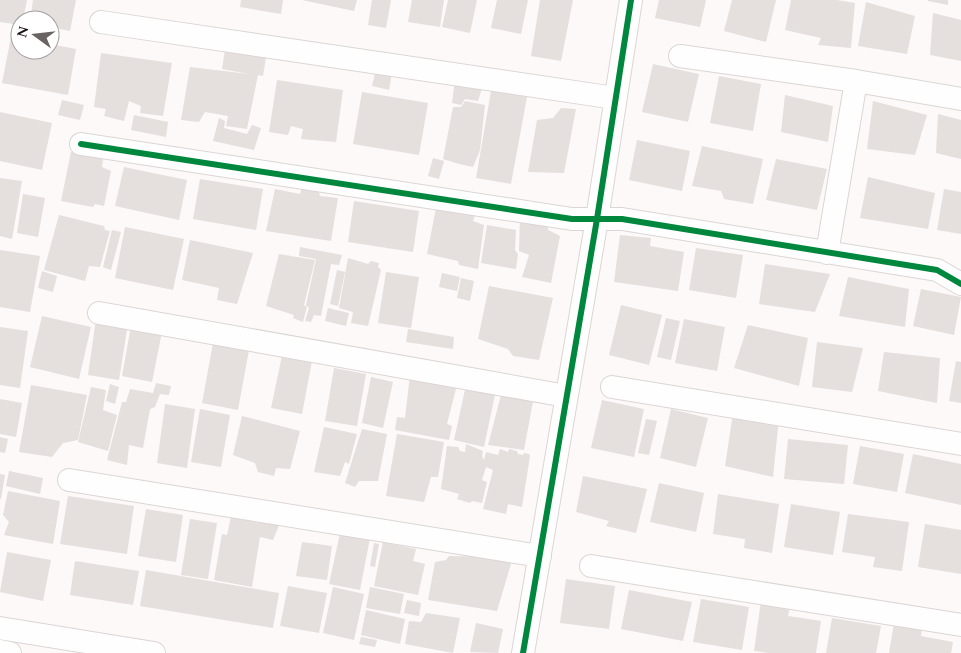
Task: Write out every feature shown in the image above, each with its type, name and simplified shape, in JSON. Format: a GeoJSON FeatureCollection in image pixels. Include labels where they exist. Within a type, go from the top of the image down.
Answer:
{"type":"FeatureCollection","features":[{"type":"Feature","properties":{"kind":"street"},"geometry":{"type":"LineString","coordinates":[[524,653],[597,219],[630,0]]}},
{"type":"Feature","properties":{"kind":"street"},"geometry":{"type":"LineString","coordinates":[[102,22],[615,98]]}},
{"type":"Feature","properties":{"kind":"street"},"geometry":{"type":"LineString","coordinates":[[680,56],[856,81],[961,99]]}},
{"type":"Feature","properties":{"kind":"street"},"geometry":{"type":"LineString","coordinates":[[827,252],[856,81]]}},
{"type":"Feature","properties":{"kind":"street"},"geometry":{"type":"LineString","coordinates":[[81,144],[572,219],[622,219],[937,270],[961,284]]}},
{"type":"Feature","properties":{"kind":"street"},"geometry":{"type":"LineString","coordinates":[[99,313],[566,396]]}},
{"type":"Feature","properties":{"kind":"street"},"geometry":{"type":"LineString","coordinates":[[612,387],[961,444]]}},
{"type":"Feature","properties":{"kind":"street"},"geometry":{"type":"LineString","coordinates":[[69,480],[540,556]]}},
{"type":"Feature","properties":{"kind":"street"},"geometry":{"type":"LineString","coordinates":[[592,566],[961,625]]}},
{"type":"Feature","properties":{"kind":"street"},"geometry":{"type":"LineString","coordinates":[[0,628],[154,653]]}},
{"type":"Feature","properties":{"kind":"street"},"geometry":{"type":"LineString","coordinates":[[0,651],[10,653]]}},
{"type":"Feature","properties":{"kind":"building"},"geometry":{"type":"Polygon","coordinates":[[[0,0],[27,0],[25,10],[10,10],[10,24],[0,22],[0,0]]]}},
{"type":"Feature","properties":{"kind":"building"},"geometry":{"type":"Polygon","coordinates":[[[33,0],[76,0],[70,31],[60,29],[60,10],[32,10],[33,0]]]}},
{"type":"Feature","properties":{"kind":"building"},"geometry":{"type":"Polygon","coordinates":[[[241,0],[283,0],[281,14],[240,7],[241,0]]]}},
{"type":"Feature","properties":{"kind":"building"},"geometry":{"type":"Polygon","coordinates":[[[302,0],[357,0],[354,11],[302,0]]]}},
{"type":"Feature","properties":{"kind":"building"},"geometry":{"type":"Polygon","coordinates":[[[372,0],[391,0],[386,28],[368,25],[372,0]]]}},
{"type":"Feature","properties":{"kind":"building"},"geometry":{"type":"Polygon","coordinates":[[[412,0],[444,0],[440,27],[408,22],[412,0]]]}},
{"type":"Feature","properties":{"kind":"building"},"geometry":{"type":"Polygon","coordinates":[[[448,0],[477,0],[470,33],[442,27],[448,0]]]}},
{"type":"Feature","properties":{"kind":"building"},"geometry":{"type":"Polygon","coordinates":[[[497,0],[528,0],[521,34],[491,28],[497,0]]]}},
{"type":"Feature","properties":{"kind":"building"},"geometry":{"type":"Polygon","coordinates":[[[540,0],[573,0],[561,61],[531,56],[540,0]]]}},
{"type":"Feature","properties":{"kind":"building"},"geometry":{"type":"Polygon","coordinates":[[[659,0],[706,0],[700,27],[655,18],[659,0]]]}},
{"type":"Feature","properties":{"kind":"building"},"geometry":{"type":"Polygon","coordinates":[[[732,0],[776,0],[766,42],[724,31],[732,0]]]}},
{"type":"Feature","properties":{"kind":"building"},"geometry":{"type":"Polygon","coordinates":[[[791,0],[837,0],[855,3],[851,48],[818,45],[821,38],[785,30],[791,0]]]}},
{"type":"Feature","properties":{"kind":"building"},"geometry":{"type":"Polygon","coordinates":[[[948,0],[948,5],[928,1],[948,0]]]}},
{"type":"Feature","properties":{"kind":"building"},"geometry":{"type":"Polygon","coordinates":[[[866,2],[915,16],[907,54],[858,46],[866,2]]]}},
{"type":"Feature","properties":{"kind":"building"},"geometry":{"type":"Polygon","coordinates":[[[933,13],[961,20],[961,61],[930,55],[933,13]]]}},
{"type":"Feature","properties":{"kind":"building"},"geometry":{"type":"Polygon","coordinates":[[[10,42],[10,60],[60,60],[60,46],[76,49],[68,95],[2,83],[10,42]]]}},
{"type":"Feature","properties":{"kind":"building"},"geometry":{"type":"Polygon","coordinates":[[[225,50],[266,57],[263,76],[258,75],[247,129],[226,126],[228,116],[205,112],[199,122],[181,120],[190,67],[249,74],[222,69],[225,50]]]}},
{"type":"Feature","properties":{"kind":"building"},"geometry":{"type":"Polygon","coordinates":[[[101,53],[172,63],[163,116],[140,113],[141,106],[129,101],[124,121],[104,116],[106,109],[94,107],[101,53]]]}},
{"type":"Feature","properties":{"kind":"building"},"geometry":{"type":"Polygon","coordinates":[[[653,64],[699,74],[688,122],[642,112],[653,64]]]}},
{"type":"Feature","properties":{"kind":"building"},"geometry":{"type":"Polygon","coordinates":[[[376,69],[392,73],[389,90],[372,86],[376,69]]]}},
{"type":"Feature","properties":{"kind":"building"},"geometry":{"type":"Polygon","coordinates":[[[719,76],[761,84],[753,131],[710,123],[719,76]]]}},
{"type":"Feature","properties":{"kind":"building"},"geometry":{"type":"Polygon","coordinates":[[[277,80],[343,90],[336,142],[301,139],[303,129],[291,126],[288,135],[269,132],[277,80]]]}},
{"type":"Feature","properties":{"kind":"building"},"geometry":{"type":"Polygon","coordinates":[[[455,80],[483,85],[478,101],[465,99],[461,105],[452,103],[455,80]]]}},
{"type":"Feature","properties":{"kind":"building"},"geometry":{"type":"Polygon","coordinates":[[[491,91],[527,97],[511,184],[476,178],[491,91]]]}},
{"type":"Feature","properties":{"kind":"building"},"geometry":{"type":"Polygon","coordinates":[[[362,92],[428,103],[419,155],[353,144],[362,92]]]}},
{"type":"Feature","properties":{"kind":"building"},"geometry":{"type":"Polygon","coordinates":[[[785,95],[833,106],[828,142],[781,132],[785,95]]]}},
{"type":"Feature","properties":{"kind":"building"},"geometry":{"type":"Polygon","coordinates":[[[62,100],[84,105],[80,120],[58,115],[62,100]]]}},
{"type":"Feature","properties":{"kind":"building"},"geometry":{"type":"Polygon","coordinates":[[[465,101],[485,105],[480,150],[473,167],[443,159],[453,107],[461,107],[465,101]]]}},
{"type":"Feature","properties":{"kind":"building"},"geometry":{"type":"Polygon","coordinates":[[[873,101],[927,115],[915,155],[867,149],[873,101]]]}},
{"type":"Feature","properties":{"kind":"building"},"geometry":{"type":"Polygon","coordinates":[[[561,108],[576,109],[564,173],[528,172],[537,120],[553,118],[561,108]]]}},
{"type":"Feature","properties":{"kind":"building"},"geometry":{"type":"Polygon","coordinates":[[[0,112],[52,123],[42,170],[0,161],[0,112]]]}},
{"type":"Feature","properties":{"kind":"building"},"geometry":{"type":"Polygon","coordinates":[[[938,114],[961,120],[961,159],[936,153],[938,114]]]}},
{"type":"Feature","properties":{"kind":"building"},"geometry":{"type":"Polygon","coordinates":[[[134,115],[168,122],[166,137],[131,130],[134,115]]]}},
{"type":"Feature","properties":{"kind":"building"},"geometry":{"type":"Polygon","coordinates":[[[219,118],[225,121],[224,128],[247,134],[252,125],[261,128],[254,150],[213,141],[219,118]]]}},
{"type":"Feature","properties":{"kind":"building"},"geometry":{"type":"Polygon","coordinates":[[[637,140],[690,151],[682,191],[629,180],[637,140]]]}},
{"type":"Feature","properties":{"kind":"building"},"geometry":{"type":"Polygon","coordinates":[[[702,146],[763,159],[753,204],[724,199],[721,191],[692,186],[702,146]]]}},
{"type":"Feature","properties":{"kind":"building"},"geometry":{"type":"Polygon","coordinates":[[[71,152],[103,159],[102,167],[111,171],[104,206],[95,204],[93,207],[61,201],[71,152]]]}},
{"type":"Feature","properties":{"kind":"building"},"geometry":{"type":"Polygon","coordinates":[[[433,158],[444,161],[439,179],[428,176],[433,158]]]}},
{"type":"Feature","properties":{"kind":"building"},"geometry":{"type":"Polygon","coordinates":[[[776,159],[827,169],[817,210],[766,200],[776,159]]]}},
{"type":"Feature","properties":{"kind":"building"},"geometry":{"type":"Polygon","coordinates":[[[124,167],[187,180],[179,220],[115,206],[124,167]]]}},
{"type":"Feature","properties":{"kind":"building"},"geometry":{"type":"Polygon","coordinates":[[[868,177],[935,193],[928,229],[860,218],[868,177]]]}},
{"type":"Feature","properties":{"kind":"building"},"geometry":{"type":"Polygon","coordinates":[[[0,178],[22,181],[12,239],[0,236],[0,178]]]}},
{"type":"Feature","properties":{"kind":"building"},"geometry":{"type":"Polygon","coordinates":[[[200,179],[263,189],[256,230],[193,219],[200,179]]]}},
{"type":"Feature","properties":{"kind":"building"},"geometry":{"type":"Polygon","coordinates":[[[302,187],[318,188],[320,196],[338,198],[331,241],[266,231],[275,189],[300,194],[302,187]]]}},
{"type":"Feature","properties":{"kind":"building"},"geometry":{"type":"Polygon","coordinates":[[[944,189],[961,192],[961,234],[937,230],[944,189]]]}},
{"type":"Feature","properties":{"kind":"building"},"geometry":{"type":"Polygon","coordinates":[[[23,194],[45,198],[38,237],[17,233],[23,194]]]}},
{"type":"Feature","properties":{"kind":"building"},"geometry":{"type":"Polygon","coordinates":[[[354,201],[419,211],[413,252],[348,242],[354,201]]]}},
{"type":"Feature","properties":{"kind":"building"},"geometry":{"type":"Polygon","coordinates":[[[437,203],[477,210],[473,221],[484,225],[478,269],[459,265],[458,261],[427,254],[437,203]]]}},
{"type":"Feature","properties":{"kind":"building"},"geometry":{"type":"Polygon","coordinates":[[[59,215],[104,226],[105,230],[110,231],[100,267],[89,266],[85,281],[44,270],[59,215]]]}},
{"type":"Feature","properties":{"kind":"building"},"geometry":{"type":"Polygon","coordinates":[[[520,216],[548,222],[548,230],[560,236],[551,283],[522,277],[529,255],[519,251],[520,216]]]}},
{"type":"Feature","properties":{"kind":"building"},"geometry":{"type":"Polygon","coordinates":[[[487,225],[516,230],[515,250],[518,254],[516,269],[481,263],[487,225]]]}},
{"type":"Feature","properties":{"kind":"building"},"geometry":{"type":"Polygon","coordinates":[[[125,227],[184,239],[173,290],[115,278],[125,227]]]}},
{"type":"Feature","properties":{"kind":"building"},"geometry":{"type":"Polygon","coordinates":[[[112,230],[121,232],[111,270],[103,267],[112,230]]]}},
{"type":"Feature","properties":{"kind":"building"},"geometry":{"type":"Polygon","coordinates":[[[620,235],[651,238],[650,246],[684,252],[678,291],[614,282],[620,235]]]}},
{"type":"Feature","properties":{"kind":"building"},"geometry":{"type":"Polygon","coordinates":[[[190,240],[253,253],[237,304],[217,300],[219,288],[182,280],[190,240]]]}},
{"type":"Feature","properties":{"kind":"building"},"geometry":{"type":"Polygon","coordinates":[[[300,247],[342,255],[339,265],[331,264],[321,316],[314,315],[311,322],[305,321],[309,308],[306,305],[316,259],[299,256],[300,247]]]}},
{"type":"Feature","properties":{"kind":"building"},"geometry":{"type":"Polygon","coordinates":[[[696,248],[743,255],[736,298],[689,290],[696,248]]]}},
{"type":"Feature","properties":{"kind":"building"},"geometry":{"type":"Polygon","coordinates":[[[0,250],[40,256],[30,312],[0,307],[0,250]]]}},
{"type":"Feature","properties":{"kind":"building"},"geometry":{"type":"Polygon","coordinates":[[[279,254],[315,260],[304,305],[307,307],[303,322],[293,318],[294,315],[266,306],[279,254]]]}},
{"type":"Feature","properties":{"kind":"building"},"geometry":{"type":"Polygon","coordinates":[[[348,258],[368,264],[371,261],[379,263],[378,267],[381,270],[368,326],[351,323],[353,312],[339,308],[348,258]]]}},
{"type":"Feature","properties":{"kind":"building"},"geometry":{"type":"Polygon","coordinates":[[[765,264],[830,274],[815,312],[759,304],[765,264]]]}},
{"type":"Feature","properties":{"kind":"building"},"geometry":{"type":"Polygon","coordinates":[[[337,270],[345,272],[338,306],[330,304],[337,270]]]}},
{"type":"Feature","properties":{"kind":"building"},"geometry":{"type":"Polygon","coordinates":[[[42,271],[57,276],[53,292],[38,288],[42,271]]]}},
{"type":"Feature","properties":{"kind":"building"},"geometry":{"type":"Polygon","coordinates":[[[386,272],[419,277],[411,328],[378,323],[386,272]]]}},
{"type":"Feature","properties":{"kind":"building"},"geometry":{"type":"Polygon","coordinates":[[[442,273],[460,277],[457,291],[439,287],[442,273]]]}},
{"type":"Feature","properties":{"kind":"building"},"geometry":{"type":"Polygon","coordinates":[[[848,277],[909,289],[905,327],[839,316],[848,277]]]}},
{"type":"Feature","properties":{"kind":"building"},"geometry":{"type":"Polygon","coordinates":[[[461,278],[474,281],[470,301],[457,298],[461,278]]]}},
{"type":"Feature","properties":{"kind":"building"},"geometry":{"type":"Polygon","coordinates":[[[489,286],[553,298],[539,360],[513,356],[508,349],[478,339],[489,286]]]}},
{"type":"Feature","properties":{"kind":"building"},"geometry":{"type":"Polygon","coordinates":[[[921,289],[961,297],[954,335],[913,326],[921,289]]]}},
{"type":"Feature","properties":{"kind":"building"},"geometry":{"type":"Polygon","coordinates":[[[621,305],[662,315],[649,365],[609,355],[621,305]]]}},
{"type":"Feature","properties":{"kind":"building"},"geometry":{"type":"Polygon","coordinates":[[[328,308],[349,313],[346,326],[325,321],[328,308]]]}},
{"type":"Feature","properties":{"kind":"building"},"geometry":{"type":"Polygon","coordinates":[[[42,316],[91,327],[79,379],[30,367],[42,316]]]}},
{"type":"Feature","properties":{"kind":"building"},"geometry":{"type":"Polygon","coordinates":[[[666,318],[680,321],[671,360],[657,357],[666,318]]]}},
{"type":"Feature","properties":{"kind":"building"},"geometry":{"type":"Polygon","coordinates":[[[96,319],[128,324],[119,380],[88,375],[96,319]]]}},
{"type":"Feature","properties":{"kind":"building"},"geometry":{"type":"Polygon","coordinates":[[[684,319],[725,327],[717,371],[675,363],[684,319]]]}},
{"type":"Feature","properties":{"kind":"building"},"geometry":{"type":"Polygon","coordinates":[[[748,325],[808,338],[799,386],[734,368],[748,325]]]}},
{"type":"Feature","properties":{"kind":"building"},"geometry":{"type":"Polygon","coordinates":[[[131,326],[162,332],[152,382],[122,376],[131,326]]]}},
{"type":"Feature","properties":{"kind":"building"},"geometry":{"type":"Polygon","coordinates":[[[0,327],[28,331],[20,388],[0,385],[0,327]]]}},
{"type":"Feature","properties":{"kind":"building"},"geometry":{"type":"Polygon","coordinates":[[[408,329],[454,337],[453,349],[406,342],[408,329]]]}},
{"type":"Feature","properties":{"kind":"building"},"geometry":{"type":"Polygon","coordinates":[[[817,342],[863,348],[852,392],[812,387],[817,342]]]}},
{"type":"Feature","properties":{"kind":"building"},"geometry":{"type":"Polygon","coordinates":[[[213,343],[249,350],[238,410],[202,403],[213,343]]]}},
{"type":"Feature","properties":{"kind":"building"},"geometry":{"type":"Polygon","coordinates":[[[283,351],[312,361],[302,414],[271,408],[283,351]]]}},
{"type":"Feature","properties":{"kind":"building"},"geometry":{"type":"Polygon","coordinates":[[[884,352],[940,358],[937,403],[878,391],[884,352]]]}},
{"type":"Feature","properties":{"kind":"building"},"geometry":{"type":"Polygon","coordinates":[[[956,361],[961,362],[961,403],[949,401],[956,361]]]}},
{"type":"Feature","properties":{"kind":"building"},"geometry":{"type":"Polygon","coordinates":[[[334,368],[366,374],[357,426],[325,421],[334,368]]]}},
{"type":"Feature","properties":{"kind":"building"},"geometry":{"type":"Polygon","coordinates":[[[410,375],[458,381],[447,424],[452,426],[449,440],[395,430],[397,417],[405,418],[410,375]]]}},
{"type":"Feature","properties":{"kind":"building"},"geometry":{"type":"Polygon","coordinates":[[[371,377],[393,382],[383,428],[362,423],[371,377]]]}},
{"type":"Feature","properties":{"kind":"building"},"geometry":{"type":"Polygon","coordinates":[[[156,383],[171,386],[169,395],[160,394],[155,407],[150,409],[143,448],[129,445],[127,465],[107,460],[122,402],[126,402],[130,389],[153,393],[156,383]]]}},
{"type":"Feature","properties":{"kind":"building"},"geometry":{"type":"Polygon","coordinates":[[[110,384],[119,387],[115,404],[106,401],[110,384]]]}},
{"type":"Feature","properties":{"kind":"building"},"geometry":{"type":"Polygon","coordinates":[[[31,385],[87,395],[78,440],[63,443],[52,457],[19,452],[31,385]]]}},
{"type":"Feature","properties":{"kind":"building"},"geometry":{"type":"Polygon","coordinates":[[[466,385],[496,390],[484,447],[454,440],[466,385]]]}},
{"type":"Feature","properties":{"kind":"building"},"geometry":{"type":"Polygon","coordinates":[[[91,387],[106,390],[103,410],[117,415],[108,451],[78,442],[91,387]]]}},
{"type":"Feature","properties":{"kind":"building"},"geometry":{"type":"Polygon","coordinates":[[[502,391],[534,396],[524,450],[488,445],[502,391]]]}},
{"type":"Feature","properties":{"kind":"building"},"geometry":{"type":"Polygon","coordinates":[[[0,399],[22,403],[16,437],[0,434],[0,399]]]}},
{"type":"Feature","properties":{"kind":"building"},"geometry":{"type":"Polygon","coordinates":[[[602,400],[644,409],[634,457],[591,448],[602,400]]]}},
{"type":"Feature","properties":{"kind":"building"},"geometry":{"type":"Polygon","coordinates":[[[165,404],[195,409],[187,468],[157,463],[165,404]]]}},
{"type":"Feature","properties":{"kind":"building"},"geometry":{"type":"Polygon","coordinates":[[[200,409],[230,415],[221,467],[191,462],[200,409]]]}},
{"type":"Feature","properties":{"kind":"building"},"geometry":{"type":"Polygon","coordinates":[[[671,409],[708,418],[696,467],[660,458],[671,409]]]}},
{"type":"Feature","properties":{"kind":"building"},"geometry":{"type":"Polygon","coordinates":[[[733,413],[779,418],[773,477],[725,466],[733,413]]]}},
{"type":"Feature","properties":{"kind":"building"},"geometry":{"type":"Polygon","coordinates":[[[242,416],[300,431],[290,469],[276,468],[274,476],[258,472],[255,463],[233,455],[242,416]]]}},
{"type":"Feature","properties":{"kind":"building"},"geometry":{"type":"Polygon","coordinates":[[[646,419],[657,421],[649,455],[638,453],[646,419]]]}},
{"type":"Feature","properties":{"kind":"building"},"geometry":{"type":"Polygon","coordinates":[[[324,427],[357,434],[349,464],[345,462],[340,476],[314,472],[324,427]]]}},
{"type":"Feature","properties":{"kind":"building"},"geometry":{"type":"Polygon","coordinates":[[[362,429],[387,434],[378,481],[359,481],[355,487],[345,483],[362,429]]]}},
{"type":"Feature","properties":{"kind":"building"},"geometry":{"type":"Polygon","coordinates":[[[397,434],[444,442],[438,477],[431,477],[424,502],[386,496],[397,434]]]}},
{"type":"Feature","properties":{"kind":"building"},"geometry":{"type":"Polygon","coordinates":[[[0,437],[8,439],[5,453],[0,452],[0,437]]]}},
{"type":"Feature","properties":{"kind":"building"},"geometry":{"type":"Polygon","coordinates":[[[788,439],[848,445],[844,484],[784,479],[788,439]]]}},
{"type":"Feature","properties":{"kind":"building"},"geometry":{"type":"Polygon","coordinates":[[[466,444],[483,451],[482,456],[484,460],[486,452],[498,455],[500,449],[508,452],[509,449],[517,451],[518,454],[523,455],[524,453],[529,454],[522,507],[508,504],[506,514],[483,509],[493,470],[486,467],[482,480],[487,482],[482,503],[472,501],[470,503],[457,499],[459,494],[441,489],[447,446],[458,447],[460,451],[465,452],[466,444]]]}},
{"type":"Feature","properties":{"kind":"building"},"geometry":{"type":"Polygon","coordinates":[[[860,446],[904,454],[897,492],[853,484],[860,446]]]}},
{"type":"Feature","properties":{"kind":"building"},"geometry":{"type":"Polygon","coordinates":[[[913,454],[961,464],[961,505],[905,493],[913,454]]]}},
{"type":"Feature","properties":{"kind":"building"},"geometry":{"type":"Polygon","coordinates":[[[9,471],[43,478],[40,494],[6,486],[9,471]]]}},
{"type":"Feature","properties":{"kind":"building"},"geometry":{"type":"Polygon","coordinates":[[[0,474],[5,475],[1,499],[0,499],[0,474]]]}},
{"type":"Feature","properties":{"kind":"building"},"geometry":{"type":"Polygon","coordinates":[[[583,476],[647,489],[636,533],[606,526],[609,521],[576,512],[583,476]]]}},
{"type":"Feature","properties":{"kind":"building"},"geometry":{"type":"Polygon","coordinates":[[[659,483],[704,493],[696,532],[650,522],[659,483]]]}},
{"type":"Feature","properties":{"kind":"building"},"geometry":{"type":"Polygon","coordinates":[[[8,491],[60,501],[53,544],[4,535],[9,522],[3,515],[8,491]]]}},
{"type":"Feature","properties":{"kind":"building"},"geometry":{"type":"Polygon","coordinates":[[[718,494],[779,504],[772,553],[744,548],[745,539],[713,534],[718,494]]]}},
{"type":"Feature","properties":{"kind":"building"},"geometry":{"type":"Polygon","coordinates":[[[68,496],[134,506],[127,554],[60,544],[68,496]]]}},
{"type":"Feature","properties":{"kind":"building"},"geometry":{"type":"Polygon","coordinates":[[[791,504],[840,512],[833,555],[784,547],[791,504]]]}},
{"type":"Feature","properties":{"kind":"building"},"geometry":{"type":"Polygon","coordinates":[[[146,509],[183,515],[176,562],[138,556],[146,509]]]}},
{"type":"Feature","properties":{"kind":"building"},"geometry":{"type":"Polygon","coordinates":[[[260,514],[280,523],[273,540],[260,537],[252,587],[214,580],[222,534],[227,535],[231,517],[259,523],[260,514]]]}},
{"type":"Feature","properties":{"kind":"building"},"geometry":{"type":"Polygon","coordinates":[[[848,514],[909,522],[902,571],[873,567],[875,557],[842,552],[848,514]]]}},
{"type":"Feature","properties":{"kind":"building"},"geometry":{"type":"Polygon","coordinates":[[[190,519],[217,523],[208,579],[181,575],[190,519]]]}},
{"type":"Feature","properties":{"kind":"building"},"geometry":{"type":"Polygon","coordinates":[[[925,524],[961,530],[961,574],[918,567],[925,524]]]}},
{"type":"Feature","properties":{"kind":"building"},"geometry":{"type":"Polygon","coordinates":[[[340,533],[370,538],[360,590],[329,584],[340,533]]]}},
{"type":"Feature","properties":{"kind":"building"},"geometry":{"type":"Polygon","coordinates":[[[302,542],[332,546],[327,580],[296,576],[302,542]]]}},
{"type":"Feature","properties":{"kind":"building"},"geometry":{"type":"Polygon","coordinates":[[[383,542],[416,549],[413,561],[425,564],[418,595],[374,586],[383,542]]]}},
{"type":"Feature","properties":{"kind":"building"},"geometry":{"type":"Polygon","coordinates":[[[374,543],[379,544],[375,567],[370,566],[374,543]]]}},
{"type":"Feature","properties":{"kind":"building"},"geometry":{"type":"Polygon","coordinates":[[[7,552],[51,560],[43,601],[0,592],[7,552]]]}},
{"type":"Feature","properties":{"kind":"building"},"geometry":{"type":"Polygon","coordinates":[[[449,556],[513,557],[497,611],[428,600],[435,562],[446,560],[449,556]]]}},
{"type":"Feature","properties":{"kind":"building"},"geometry":{"type":"Polygon","coordinates":[[[75,561],[139,571],[133,605],[70,595],[75,561]]]}},
{"type":"Feature","properties":{"kind":"building"},"geometry":{"type":"Polygon","coordinates":[[[146,570],[279,593],[273,628],[140,606],[146,570]]]}},
{"type":"Feature","properties":{"kind":"building"},"geometry":{"type":"Polygon","coordinates":[[[566,579],[615,586],[609,629],[560,623],[566,579]]]}},
{"type":"Feature","properties":{"kind":"building"},"geometry":{"type":"Polygon","coordinates":[[[288,586],[327,593],[319,633],[280,626],[288,586]]]}},
{"type":"Feature","properties":{"kind":"building"},"geometry":{"type":"Polygon","coordinates":[[[333,587],[364,594],[354,640],[323,633],[333,587]]]}},
{"type":"Feature","properties":{"kind":"building"},"geometry":{"type":"Polygon","coordinates":[[[370,587],[404,594],[400,614],[366,608],[370,587]]]}},
{"type":"Feature","properties":{"kind":"building"},"geometry":{"type":"Polygon","coordinates":[[[629,590],[692,602],[683,641],[621,629],[629,590]]]}},
{"type":"Feature","properties":{"kind":"building"},"geometry":{"type":"Polygon","coordinates":[[[701,599],[749,607],[742,650],[693,642],[701,599]]]}},
{"type":"Feature","properties":{"kind":"building"},"geometry":{"type":"Polygon","coordinates":[[[407,600],[421,603],[419,616],[404,613],[407,600]]]}},
{"type":"Feature","properties":{"kind":"building"},"geometry":{"type":"Polygon","coordinates":[[[761,601],[790,606],[788,616],[821,621],[816,653],[769,653],[754,651],[761,601]]]}},
{"type":"Feature","properties":{"kind":"building"},"geometry":{"type":"Polygon","coordinates":[[[366,610],[405,619],[400,644],[361,635],[366,610]]]}},
{"type":"Feature","properties":{"kind":"building"},"geometry":{"type":"Polygon","coordinates":[[[426,613],[460,618],[453,653],[405,644],[409,621],[421,622],[426,613]]]}},
{"type":"Feature","properties":{"kind":"building"},"geometry":{"type":"Polygon","coordinates":[[[832,618],[881,626],[876,653],[826,653],[832,618]]]}},
{"type":"Feature","properties":{"kind":"building"},"geometry":{"type":"Polygon","coordinates":[[[476,623],[503,629],[498,653],[470,652],[476,623]]]}},
{"type":"Feature","properties":{"kind":"building"},"geometry":{"type":"Polygon","coordinates":[[[894,623],[922,627],[921,636],[953,642],[951,653],[889,653],[894,623]]]}},
{"type":"Feature","properties":{"kind":"building"},"geometry":{"type":"Polygon","coordinates":[[[361,637],[377,640],[375,647],[359,644],[361,637]]]}},
{"type":"Feature","properties":{"kind":"cycle path"},"geometry":{"type":"LineString","coordinates":[[523,653],[597,219],[631,0]]}},
{"type":"Feature","properties":{"kind":"cycle path"},"geometry":{"type":"LineString","coordinates":[[81,144],[572,219],[622,219],[937,270],[961,284]]}}]}
